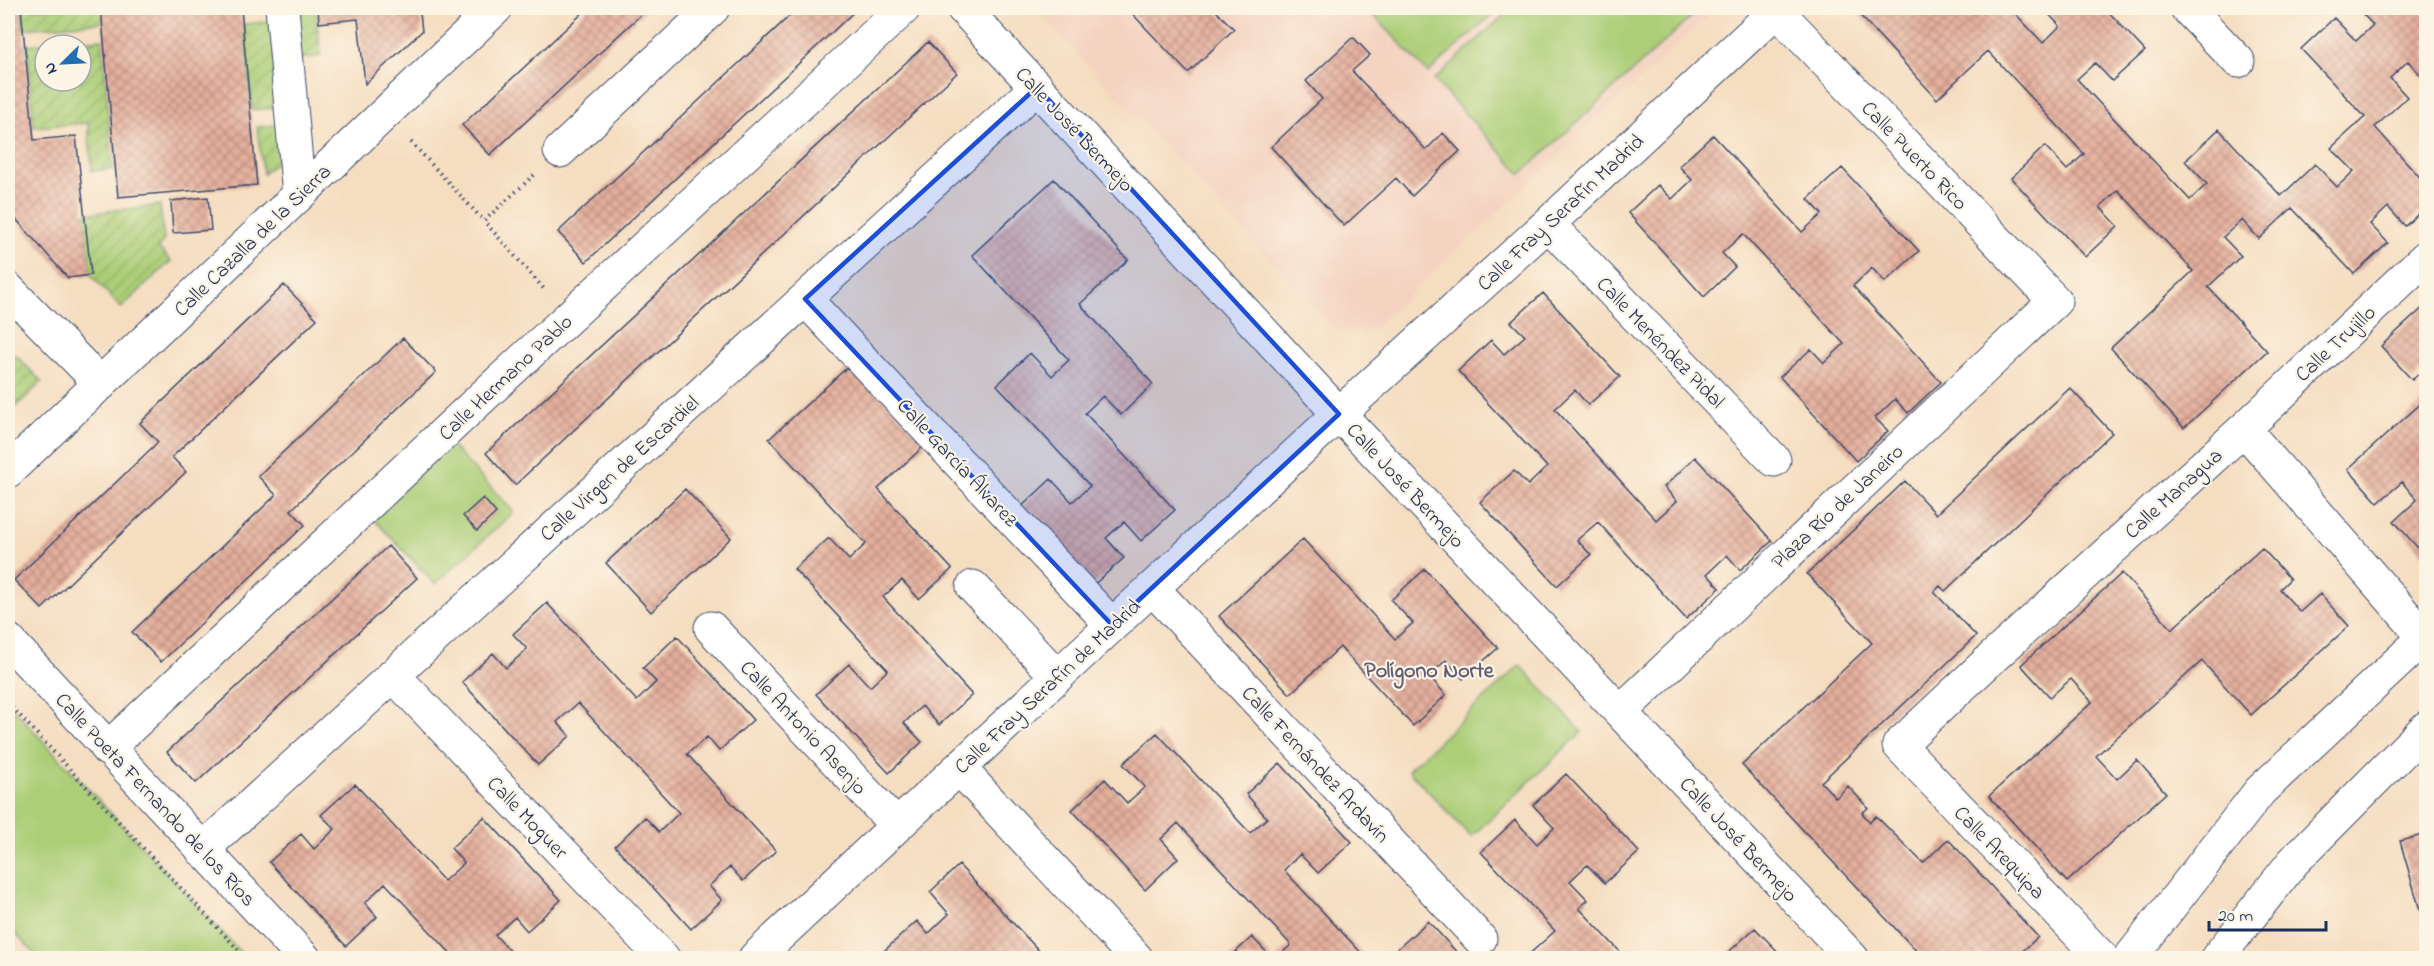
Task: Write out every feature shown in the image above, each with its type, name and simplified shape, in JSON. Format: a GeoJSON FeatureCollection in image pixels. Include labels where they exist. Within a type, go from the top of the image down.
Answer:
{"type":"FeatureCollection","features":[{"type":"Feature","properties":{"kind":"street"},"geometry":{"type":"LineString","coordinates":[[282,8],[299,195]]}},
{"type":"Feature","properties":{"kind":"street","name":"Calle Cazalla de la Sierra"},"geometry":{"type":"LineString","coordinates":[[8,471],[496,8]]}},
{"type":"Feature","properties":{"kind":"street"},"geometry":{"type":"LineString","coordinates":[[560,151],[713,8]]}},
{"type":"Feature","properties":{"kind":"street","name":"Calle Hermano Pablo"},"geometry":{"type":"LineString","coordinates":[[107,749],[904,8]]}},
{"type":"Feature","properties":{"kind":"street","name":"Calle José Bermejo"},"geometry":{"type":"LineString","coordinates":[[963,8],[1339,414],[1852,958]]}},
{"type":"Feature","properties":{"kind":"street"},"geometry":{"type":"LineString","coordinates":[[2187,8],[2238,61]]}},
{"type":"Feature","properties":{"kind":"street","name":"Calle Fray Serafín Madrid"},"geometry":{"type":"LineString","coordinates":[[1339,414],[1548,224],[1777,9]]}},
{"type":"Feature","properties":{"kind":"street","name":"Calle Puerto Rico"},"geometry":{"type":"LineString","coordinates":[[1777,9],[2055,301]]}},
{"type":"Feature","properties":{"kind":"street","name":"Calle Virgen de Escardiel"},"geometry":{"type":"LineString","coordinates":[[202,850],[1037,87]]}},
{"type":"Feature","properties":{"kind":"street","name":"Calle Menéndez Pidal"},"geometry":{"type":"LineString","coordinates":[[1548,224],[1774,460]]}},
{"type":"Feature","properties":{"kind":"street","name":"Calle Trujillo"},"geometry":{"type":"LineString","coordinates":[[2244,429],[2427,257]]}},
{"type":"Feature","properties":{"kind":"street"},"geometry":{"type":"LineString","coordinates":[[8,290],[101,384]]}},
{"type":"Feature","properties":{"kind":"street","name":"Calle García Álvarez"},"geometry":{"type":"LineString","coordinates":[[805,299],[1112,625]]}},
{"type":"Feature","properties":{"kind":"street","name":"Plaza Río de Janeiro"},"geometry":{"type":"LineString","coordinates":[[1620,712],[2055,301]]}},
{"type":"Feature","properties":{"kind":"street","name":"Calle Fray Serafín de Madrid"},"geometry":{"type":"LineString","coordinates":[[754,958],[1339,414]]}},
{"type":"Feature","properties":{"kind":"street"},"geometry":{"type":"LineString","coordinates":[[2130,958],[2260,791],[2426,637],[2244,429]]}},
{"type":"Feature","properties":{"kind":"street","name":"Calle Managua"},"geometry":{"type":"LineString","coordinates":[[1899,745],[2001,649],[2244,429]]}},
{"type":"Feature","properties":{"kind":"street"},"geometry":{"type":"LineString","coordinates":[[974,587],[1057,676]]}},
{"type":"Feature","properties":{"kind":"street","name":"Calle Fernández Ardavín"},"geometry":{"type":"LineString","coordinates":[[1152,588],[1480,939]]}},
{"type":"Feature","properties":{"kind":"street","name":"Calle Antonio Asenjo"},"geometry":{"type":"LineString","coordinates":[[711,628],[897,826]]}},
{"type":"Feature","properties":{"kind":"street","name":"Calle Poeta Fernando de los Ríos"},"geometry":{"type":"LineString","coordinates":[[8,640],[107,749],[304,958]]}},
{"type":"Feature","properties":{"kind":"street","name":"Calle Moguer"},"geometry":{"type":"LineString","coordinates":[[393,675],[663,958]]}},
{"type":"Feature","properties":{"kind":"street"},"geometry":{"type":"LineString","coordinates":[[2217,958],[2293,862],[2427,728]]}},
{"type":"Feature","properties":{"kind":"street","name":"Calle Arequipa"},"geometry":{"type":"LineString","coordinates":[[1899,745],[2102,958]]}},
{"type":"Feature","properties":{"kind":"street"},"geometry":{"type":"LineString","coordinates":[[959,768],[1136,958]]}},
{"type":"Feature","properties":{"kind":"path"},"geometry":{"type":"LineString","coordinates":[[411,142],[570,317]]}},
{"type":"Feature","properties":{"kind":"path"},"geometry":{"type":"LineString","coordinates":[[484,221],[560,151]]}},
{"type":"Feature","properties":{"kind":"path"},"geometry":{"type":"LineString","coordinates":[[8,703],[246,958]]}},
{"type":"Feature","properties":{"kind":"highlighted area"},"geometry":{"type":"Polygon","coordinates":[[[1037,87],[1339,414],[1112,625],[805,299],[1037,87]]]}},
{"type":"Feature","properties":{"kind":"shaded area"},"geometry":{"type":"Polygon","coordinates":[[[1035,8],[1717,8],[1370,331],[1336,331],[1035,8]]]}},
{"type":"Feature","properties":{"kind":"green space"},"geometry":{"type":"Polygon","coordinates":[[[22,8],[102,8],[104,22],[24,29],[22,8]]]}},
{"type":"Feature","properties":{"kind":"green space"},"geometry":{"type":"Polygon","coordinates":[[[294,8],[315,8],[321,56],[300,59],[294,8]]]}},
{"type":"Feature","properties":{"kind":"green space"},"geometry":{"type":"Polygon","coordinates":[[[1367,8],[1499,8],[1428,73],[1367,8]]]}},
{"type":"Feature","properties":{"kind":"green space"},"geometry":{"type":"Polygon","coordinates":[[[1512,8],[1701,8],[1521,174],[1434,80],[1512,8]]]}},
{"type":"Feature","properties":{"kind":"green space"},"geometry":{"type":"Polygon","coordinates":[[[276,21],[285,107],[252,110],[244,24],[276,21]]]}},
{"type":"Feature","properties":{"kind":"green space"},"geometry":{"type":"Polygon","coordinates":[[[102,39],[113,169],[92,171],[88,123],[34,127],[27,45],[33,45],[33,93],[93,93],[93,40],[102,39]]]}},
{"type":"Feature","properties":{"kind":"green space"},"geometry":{"type":"Polygon","coordinates":[[[285,124],[288,153],[263,174],[257,127],[285,124]]]}},
{"type":"Feature","properties":{"kind":"green space"},"geometry":{"type":"Polygon","coordinates":[[[160,205],[164,240],[158,247],[171,261],[121,308],[91,275],[84,214],[160,205]]]}},
{"type":"Feature","properties":{"kind":"green space"},"geometry":{"type":"Polygon","coordinates":[[[8,355],[16,355],[42,382],[8,414],[8,355]]]}},
{"type":"Feature","properties":{"kind":"green space"},"geometry":{"type":"Polygon","coordinates":[[[446,440],[514,512],[435,584],[367,512],[446,440]]]}},
{"type":"Feature","properties":{"kind":"green space"},"geometry":{"type":"Polygon","coordinates":[[[1520,665],[1582,732],[1471,837],[1408,770],[1520,665]]]}},
{"type":"Feature","properties":{"kind":"green space"},"geometry":{"type":"Polygon","coordinates":[[[8,703],[246,958],[39,958],[8,926],[8,703]]]}},
{"type":"Feature","properties":{"kind":"building"},"geometry":{"type":"Polygon","coordinates":[[[8,8],[21,8],[34,140],[76,136],[91,275],[68,278],[8,210],[8,8]]]}},
{"type":"Feature","properties":{"kind":"building"},"geometry":{"type":"Polygon","coordinates":[[[101,8],[241,8],[257,185],[118,197],[101,8]]]}},
{"type":"Feature","properties":{"kind":"building"},"geometry":{"type":"Polygon","coordinates":[[[318,8],[450,8],[451,11],[420,13],[422,31],[365,84],[358,19],[319,23],[318,8]]]}},
{"type":"Feature","properties":{"kind":"building"},"geometry":{"type":"Polygon","coordinates":[[[588,8],[648,8],[490,155],[462,125],[588,8]]]}},
{"type":"Feature","properties":{"kind":"building"},"geometry":{"type":"Polygon","coordinates":[[[798,8],[858,8],[586,262],[558,232],[798,8]]]}},
{"type":"Feature","properties":{"kind":"building"},"geometry":{"type":"Polygon","coordinates":[[[1127,8],[1213,8],[1234,29],[1188,73],[1127,8]]]}},
{"type":"Feature","properties":{"kind":"building"},"geometry":{"type":"Polygon","coordinates":[[[1863,8],[2010,8],[2043,43],[2060,26],[2043,8],[2105,8],[2145,51],[2112,81],[2095,63],[2077,79],[2190,200],[2207,184],[2185,161],[2219,129],[2281,196],[2315,164],[2337,187],[2354,171],[2331,148],[2365,117],[2301,49],[2334,18],[2356,41],[2373,25],[2357,8],[2418,8],[2426,16],[2426,81],[2408,61],[2390,78],[2407,97],[2375,127],[2426,184],[2426,207],[2405,226],[2388,207],[2370,224],[2388,243],[2354,274],[2292,208],[2259,239],[2242,220],[2223,237],[2241,256],[2208,287],[2267,351],[2184,428],[2111,348],[2193,271],[2118,190],[2100,207],[2118,226],[2085,257],[2011,178],[2045,146],[2067,170],[2084,154],[1988,51],[1937,99],[1858,13],[1863,8]]]}},
{"type":"Feature","properties":{"kind":"building"},"geometry":{"type":"Polygon","coordinates":[[[1353,37],[1370,55],[1352,71],[1426,150],[1443,133],[1460,151],[1412,196],[1396,178],[1344,226],[1271,147],[1322,99],[1306,81],[1353,37]]]}},
{"type":"Feature","properties":{"kind":"building"},"geometry":{"type":"Polygon","coordinates":[[[928,42],[957,73],[515,485],[486,453],[928,42]]]}},
{"type":"Feature","properties":{"kind":"building"},"geometry":{"type":"Polygon","coordinates":[[[1713,135],[1802,232],[1822,214],[1808,199],[1842,168],[1919,251],[1885,282],[1872,268],[1853,286],[1941,382],[1908,413],[1895,399],[1875,418],[1888,431],[1856,461],[1780,377],[1811,349],[1824,363],[1844,344],[1743,234],[1722,253],[1735,267],[1704,297],[1628,213],[1658,185],[1672,199],[1692,180],[1679,166],[1713,135]]]}},
{"type":"Feature","properties":{"kind":"building"},"geometry":{"type":"Polygon","coordinates":[[[1054,179],[1128,260],[1080,304],[1153,384],[1121,415],[1103,396],[1085,413],[1175,510],[1141,541],[1124,522],[1106,538],[1124,558],[1090,588],[1018,510],[1051,479],[1072,502],[1090,486],[997,385],[1030,353],[1052,376],[1069,360],[972,255],[1054,179]]]}},
{"type":"Feature","properties":{"kind":"building"},"geometry":{"type":"Polygon","coordinates":[[[208,197],[211,230],[173,233],[171,201],[208,197]]]}},
{"type":"Feature","properties":{"kind":"building"},"geometry":{"type":"Polygon","coordinates":[[[284,285],[317,319],[172,457],[186,472],[42,609],[14,580],[158,442],[140,423],[284,285]]]}},
{"type":"Feature","properties":{"kind":"building"},"geometry":{"type":"Polygon","coordinates":[[[1543,293],[1620,377],[1588,405],[1575,390],[1555,409],[1656,520],[1677,501],[1664,487],[1695,457],[1772,541],[1740,570],[1727,555],[1707,574],[1720,588],[1686,619],[1598,522],[1577,540],[1591,555],[1557,586],[1480,502],[1514,471],[1528,485],[1547,467],[1458,371],[1491,340],[1504,354],[1525,336],[1511,322],[1543,293]]]}},
{"type":"Feature","properties":{"kind":"building"},"geometry":{"type":"Polygon","coordinates":[[[2426,305],[2426,367],[2412,380],[2381,346],[2426,305]]]}},
{"type":"Feature","properties":{"kind":"building"},"geometry":{"type":"Polygon","coordinates":[[[403,338],[436,372],[291,510],[305,525],[161,662],[132,632],[276,495],[258,476],[403,338]]]}},
{"type":"Feature","properties":{"kind":"building"},"geometry":{"type":"Polygon","coordinates":[[[852,363],[926,444],[878,489],[952,569],[919,599],[902,580],[883,597],[972,695],[939,725],[922,706],[904,723],[922,742],[889,773],[816,694],[849,664],[870,687],[888,670],[794,569],[829,538],[849,560],[866,544],[769,439],[852,363]]]}},
{"type":"Feature","properties":{"kind":"building"},"geometry":{"type":"Polygon","coordinates":[[[2070,388],[2112,433],[1945,591],[1940,586],[1934,592],[1976,636],[1821,782],[1836,798],[1848,786],[1868,808],[1862,813],[1870,822],[1876,816],[1923,863],[1948,839],[2038,937],[2015,958],[1923,958],[1742,765],[1872,643],[1807,574],[1905,481],[1936,514],[2070,388]]]}},
{"type":"Feature","properties":{"kind":"building"},"geometry":{"type":"Polygon","coordinates":[[[2426,399],[2426,553],[2424,555],[2394,521],[2417,500],[2402,482],[2378,503],[2348,469],[2426,399]]]}},
{"type":"Feature","properties":{"kind":"building"},"geometry":{"type":"Polygon","coordinates":[[[685,489],[731,538],[651,612],[606,563],[685,489]]]}},
{"type":"Feature","properties":{"kind":"building"},"geometry":{"type":"Polygon","coordinates":[[[483,498],[496,513],[477,531],[463,516],[483,498]]]}},
{"type":"Feature","properties":{"kind":"building"},"geometry":{"type":"Polygon","coordinates":[[[1303,539],[1395,639],[1413,623],[1391,600],[1425,569],[1498,648],[1463,679],[1446,660],[1429,676],[1446,695],[1413,726],[1340,647],[1290,694],[1219,616],[1303,539]]]}},
{"type":"Feature","properties":{"kind":"building"},"geometry":{"type":"Polygon","coordinates":[[[388,546],[417,578],[196,783],[167,752],[388,546]]]}},
{"type":"Feature","properties":{"kind":"building"},"geometry":{"type":"Polygon","coordinates":[[[2262,548],[2290,579],[2280,589],[2300,612],[2320,594],[2349,626],[2251,715],[2202,661],[2107,746],[2096,756],[2117,779],[2137,760],[2166,793],[2067,882],[1989,796],[2092,702],[2071,679],[2050,697],[2021,665],[2122,573],[2172,629],[2262,548]]]}},
{"type":"Feature","properties":{"kind":"building"},"geometry":{"type":"Polygon","coordinates":[[[547,603],[637,701],[656,682],[643,668],[677,636],[753,720],[719,751],[707,737],[687,754],[776,851],[743,881],[730,867],[709,886],[722,900],[691,929],[615,846],[645,817],[659,832],[679,813],[578,703],[557,722],[570,736],[538,765],[462,682],[493,653],[506,668],[527,649],[513,634],[547,603]]]}},
{"type":"Feature","properties":{"kind":"building"},"geometry":{"type":"Polygon","coordinates":[[[1157,733],[1250,833],[1267,818],[1246,794],[1280,763],[1352,842],[1318,873],[1300,854],[1284,870],[1366,958],[1276,958],[1291,945],[1178,823],[1161,839],[1178,858],[1145,890],[1072,810],[1105,779],[1127,803],[1145,787],[1123,764],[1157,733]]]}},
{"type":"Feature","properties":{"kind":"building"},"geometry":{"type":"Polygon","coordinates":[[[1566,774],[1639,852],[1605,883],[1587,865],[1570,881],[1588,900],[1579,908],[1626,958],[1525,958],[1555,931],[1481,852],[1515,820],[1537,844],[1554,828],[1533,805],[1566,774]]]}},
{"type":"Feature","properties":{"kind":"building"},"geometry":{"type":"Polygon","coordinates":[[[355,784],[444,881],[464,863],[451,848],[484,817],[561,900],[527,931],[515,917],[495,935],[517,958],[455,958],[385,883],[365,903],[377,917],[346,946],[269,862],[301,834],[314,849],[335,829],[321,815],[355,784]]]}},
{"type":"Feature","properties":{"kind":"building"},"geometry":{"type":"Polygon","coordinates":[[[2426,834],[2426,931],[2400,841],[2426,834]]]}},
{"type":"Feature","properties":{"kind":"building"},"geometry":{"type":"Polygon","coordinates":[[[959,865],[1041,953],[1035,958],[891,958],[884,951],[917,921],[928,934],[949,914],[930,892],[959,865]]]}},
{"type":"Feature","properties":{"kind":"building"},"geometry":{"type":"Polygon","coordinates":[[[1428,921],[1462,958],[1400,958],[1394,952],[1428,921]]]}},
{"type":"Feature","properties":{"kind":"building"},"geometry":{"type":"Polygon","coordinates":[[[1755,928],[1784,958],[1722,958],[1755,928]]]}},
{"type":"Feature","properties":{"kind":"building"},"geometry":{"type":"Polygon","coordinates":[[[1252,937],[1272,958],[1229,958],[1252,937]]]}},
{"type":"Feature","properties":{"kind":"district","name":"Polígono Norte"},"geometry":{"type":"Point","coordinates":[1429,669]}}]}
